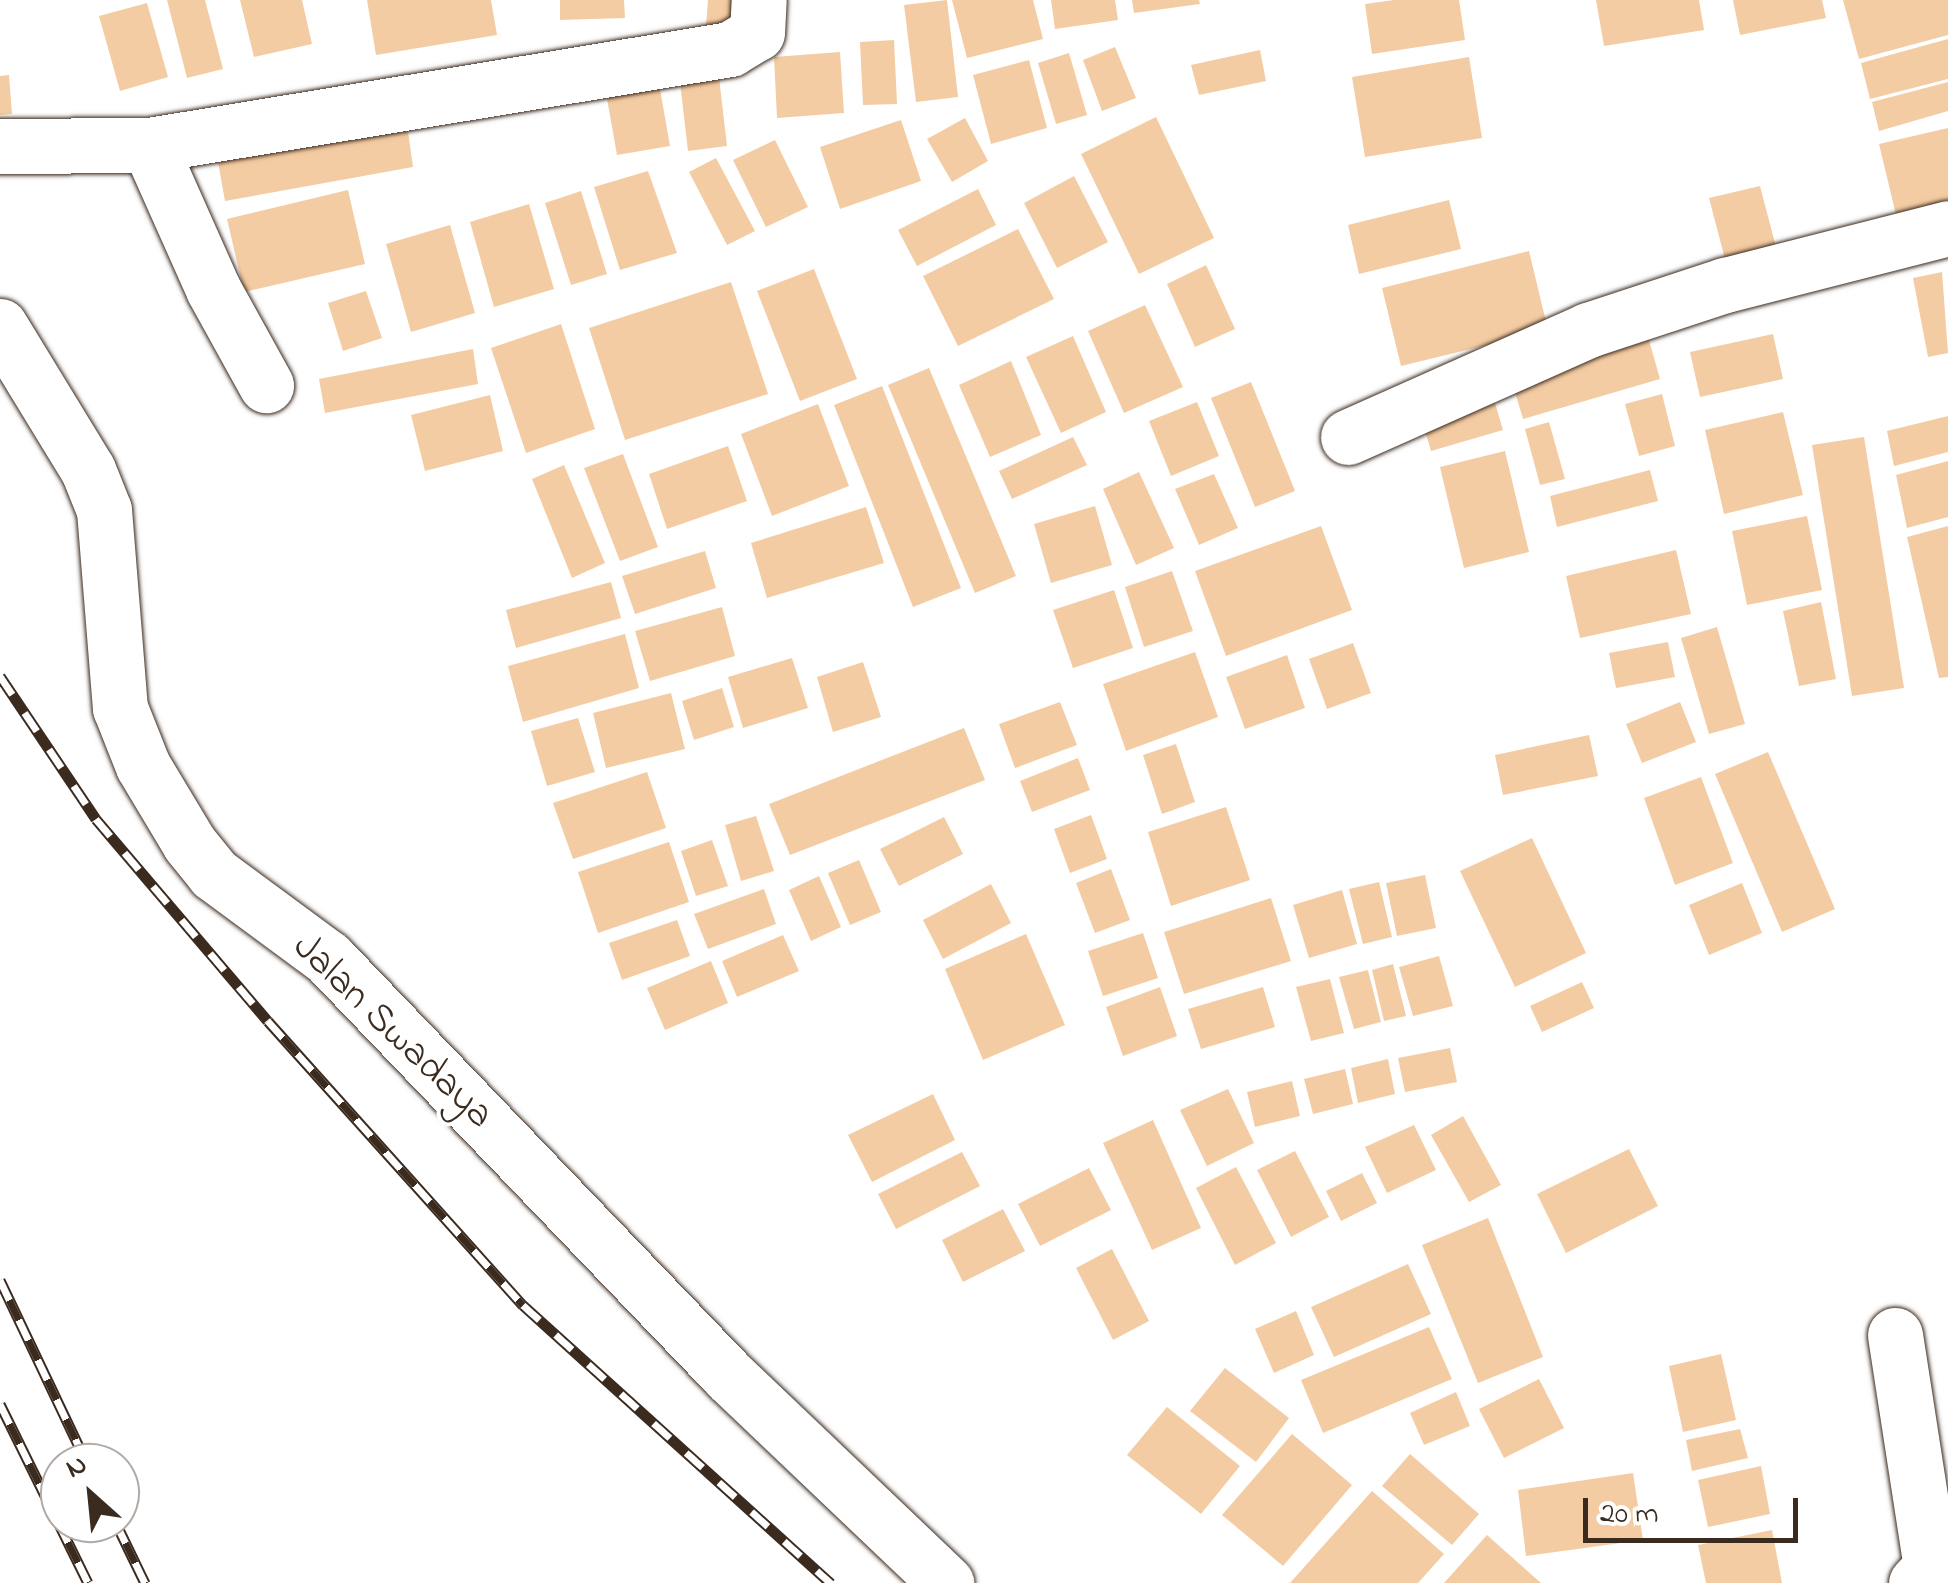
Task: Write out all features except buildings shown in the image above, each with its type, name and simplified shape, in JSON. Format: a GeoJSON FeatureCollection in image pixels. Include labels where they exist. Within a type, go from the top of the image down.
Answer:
{"type":"FeatureCollection","features":[{"type":"Feature","properties":{"kind":"street"},"geometry":{"type":"LineString","coordinates":[[0,146],[149,146],[730,50],[757,33],[759,0]]}},
{"type":"Feature","properties":{"kind":"street"},"geometry":{"type":"LineString","coordinates":[[149,146],[213,289],[266,385]]}},
{"type":"Feature","properties":{"kind":"street"},"geometry":{"type":"LineString","coordinates":[[1348,438],[1588,330],[1726,285],[1948,228]]}},
{"type":"Feature","properties":{"kind":"street","name":"Jalan Swadaya"},"geometry":{"type":"LineString","coordinates":[[0,326],[88,470],[104,510],[120,708],[143,766],[189,844],[214,874],[328,958],[729,1376],[946,1583]]}},
{"type":"Feature","properties":{"kind":"street"},"geometry":{"type":"LineString","coordinates":[[1894,1336],[1931,1566],[1916,1583]]}},
{"type":"Feature","properties":{"kind":"railway"},"geometry":{"type":"LineString","coordinates":[[0,676],[96,819],[268,1021],[523,1305],[831,1583]]}},
{"type":"Feature","properties":{"kind":"railway"},"geometry":{"type":"LineString","coordinates":[[0,1280],[77,1443]]}},
{"type":"Feature","properties":{"kind":"railway"},"geometry":{"type":"LineString","coordinates":[[0,1404],[88,1583]]}},
{"type":"Feature","properties":{"kind":"railway"},"geometry":{"type":"LineString","coordinates":[[126,1543],[145,1583]]}}]}
